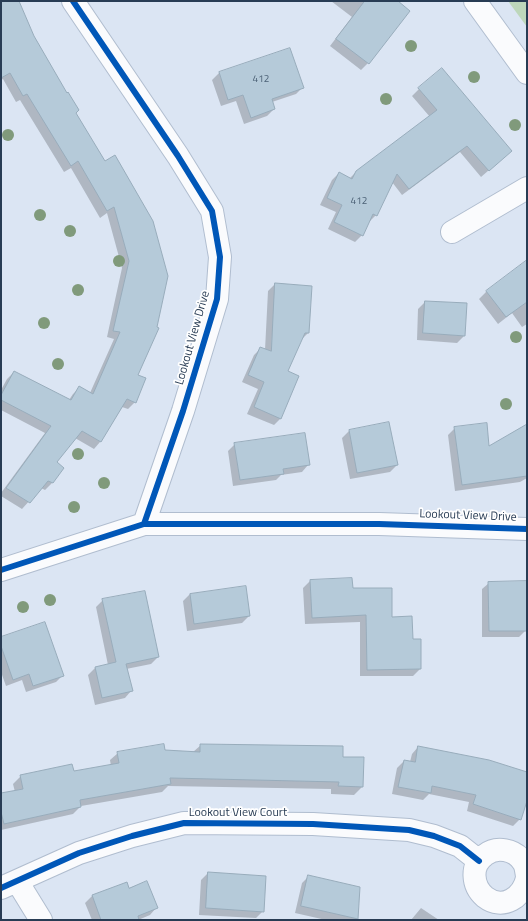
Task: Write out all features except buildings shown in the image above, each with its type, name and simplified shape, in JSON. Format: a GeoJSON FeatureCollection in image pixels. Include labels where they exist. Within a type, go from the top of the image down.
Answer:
{"type":"FeatureCollection","features":[{"type":"Feature","properties":{"kind":"street","name":"Lookout View Drive"},"geometry":{"type":"LineString","coordinates":[[73,1],[178,156],[212,211],[220,257],[217,299],[183,410],[144,524]]}},
{"type":"Feature","properties":{"kind":"street"},"geometry":{"type":"LineString","coordinates":[[475,1],[527,73]]}},
{"type":"Feature","properties":{"kind":"street"},"geometry":{"type":"LineString","coordinates":[[452,232],[527,188]]}},
{"type":"Feature","properties":{"kind":"street","name":"Lookout View Drive"},"geometry":{"type":"LineString","coordinates":[[1,570],[144,524],[379,524],[527,529]]}},
{"type":"Feature","properties":{"kind":"street","name":"Lookout View Court"},"geometry":{"type":"LineString","coordinates":[[9,885],[79,853],[132,836],[184,823],[313,824],[409,830],[434,836],[460,846],[479,861]]}},
{"type":"Feature","properties":{"kind":"street"},"geometry":{"type":"LineString","coordinates":[[501,850],[510,851],[523,861],[527,877],[525,886],[521,893],[514,899],[505,902],[496,902],[481,894],[474,877],[475,869],[485,854],[501,850]]}},
{"type":"Feature","properties":{"kind":"street"},"geometry":{"type":"LineString","coordinates":[[9,885],[40,920]]}},
{"type":"Feature","properties":{"kind":"green space"},"geometry":{"type":"Polygon","coordinates":[[[508,1],[527,1],[527,27],[508,1]]]}},
{"type":"Feature","properties":{"kind":"cycle path"},"geometry":{"type":"LineString","coordinates":[[73,1],[178,156],[212,211],[220,257],[217,299],[183,411],[144,524]]}},
{"type":"Feature","properties":{"kind":"cycle path"},"geometry":{"type":"LineString","coordinates":[[1,570],[144,524],[379,524],[527,529]]}},
{"type":"Feature","properties":{"kind":"cycle path"},"geometry":{"type":"LineString","coordinates":[[1,888],[79,853],[132,836],[184,823],[313,824],[409,830],[434,836],[460,846],[479,861]]}}]}
